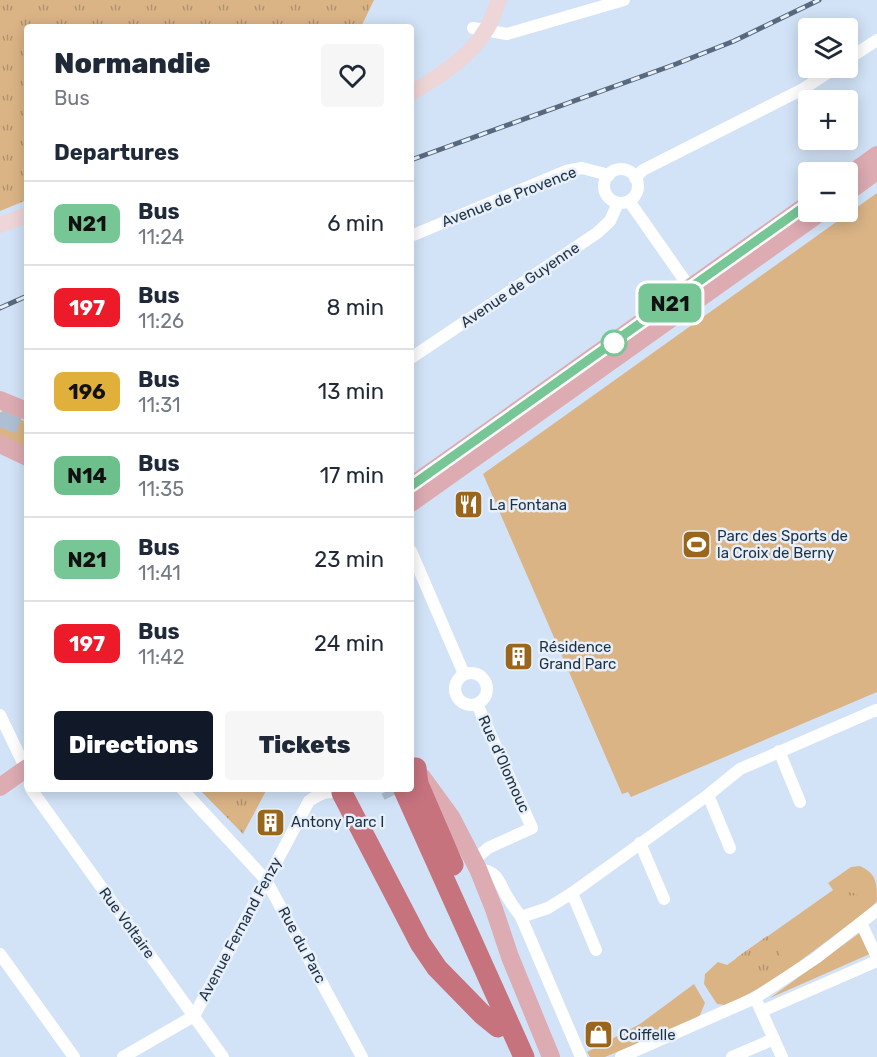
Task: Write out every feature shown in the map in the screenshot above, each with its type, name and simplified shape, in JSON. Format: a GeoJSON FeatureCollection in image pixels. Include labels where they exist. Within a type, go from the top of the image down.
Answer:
{"type":"FeatureCollection","features":[{"type":"Feature","properties":{"kind":"highway"},"geometry":{"type":"LineString","coordinates":[[414,767],[418,784],[470,905],[496,973],[498,998]]}},
{"type":"Feature","properties":{"kind":"highway"},"geometry":{"type":"LineString","coordinates":[[341,792],[420,943],[437,968],[498,1027]]}},
{"type":"Feature","properties":{"kind":"highway"},"geometry":{"type":"LineString","coordinates":[[399,792],[524,1057]]}},
{"type":"Feature","properties":{"kind":"highway"},"geometry":{"type":"LineString","coordinates":[[399,792],[510,1057]]}},
{"type":"Feature","properties":{"kind":"main road"},"geometry":{"type":"LineString","coordinates":[[414,91],[473,47],[490,0]]}},
{"type":"Feature","properties":{"kind":"main road"},"geometry":{"type":"LineString","coordinates":[[414,82],[432,71],[479,29],[500,0]]}},
{"type":"Feature","properties":{"kind":"main road"},"geometry":{"type":"LineString","coordinates":[[858,169],[877,155]]}},
{"type":"Feature","properties":{"kind":"main road"},"geometry":{"type":"LineString","coordinates":[[858,185],[877,171]]}},
{"type":"Feature","properties":{"kind":"main road"},"geometry":{"type":"LineString","coordinates":[[414,484],[798,211]]}},
{"type":"Feature","properties":{"kind":"main road"},"geometry":{"type":"LineString","coordinates":[[0,225],[24,216]]}},
{"type":"Feature","properties":{"kind":"main road"},"geometry":{"type":"LineString","coordinates":[[414,501],[807,222]]}},
{"type":"Feature","properties":{"kind":"main road"},"geometry":{"type":"LineString","coordinates":[[0,400],[24,410]]}},
{"type":"Feature","properties":{"kind":"main road"},"geometry":{"type":"LineString","coordinates":[[0,444],[24,456]]}},
{"type":"Feature","properties":{"kind":"main road"},"geometry":{"type":"LineString","coordinates":[[414,765],[426,785],[451,817],[474,861],[551,1057]]}},
{"type":"Feature","properties":{"kind":"main road"},"geometry":{"type":"LineString","coordinates":[[0,787],[24,774]]}},
{"type":"Feature","properties":{"kind":"street"},"geometry":{"type":"LineString","coordinates":[[479,29],[507,34],[624,0]]}},
{"type":"Feature","properties":{"kind":"street"},"geometry":{"type":"LineString","coordinates":[[858,52],[877,40]]}},
{"type":"Feature","properties":{"kind":"street"},"geometry":{"type":"LineString","coordinates":[[635,178],[643,170],[819,78]]}},
{"type":"Feature","properties":{"kind":"street","name":"Avenue de Provence"},"geometry":{"type":"LineString","coordinates":[[414,235],[566,171],[582,168],[609,175]]}},
{"type":"Feature","properties":{"kind":"street"},"geometry":{"type":"LineString","coordinates":[[618,170],[632,174],[635,178],[637,189],[633,198],[623,202],[613,201],[606,194],[604,184],[609,175],[618,170]]}},
{"type":"Feature","properties":{"kind":"street"},"geometry":{"type":"LineString","coordinates":[[623,202],[690,288]]}},
{"type":"Feature","properties":{"kind":"street","name":"Avenue de Guyenne"},"geometry":{"type":"LineString","coordinates":[[414,356],[597,233],[610,221],[623,202]]}},
{"type":"Feature","properties":{"kind":"street"},"geometry":{"type":"LineString","coordinates":[[414,557],[464,674]]}},
{"type":"Feature","properties":{"kind":"street"},"geometry":{"type":"LineString","coordinates":[[474,673],[486,683],[487,693],[477,704],[467,705],[456,696],[455,686],[464,674],[474,673]]}},
{"type":"Feature","properties":{"kind":"street","name":"Rue d'Olomouc"},"geometry":{"type":"LineString","coordinates":[[474,861],[488,848],[532,828],[477,704]]}},
{"type":"Feature","properties":{"kind":"street"},"geometry":{"type":"LineString","coordinates":[[521,917],[549,908],[740,770],[877,711]]}},
{"type":"Feature","properties":{"kind":"street"},"geometry":{"type":"LineString","coordinates":[[0,715],[24,771]]}},
{"type":"Feature","properties":{"kind":"street"},"geometry":{"type":"LineString","coordinates":[[779,752],[800,802]]}},
{"type":"Feature","properties":{"kind":"street","name":"Rue Voltaire"},"geometry":{"type":"LineString","coordinates":[[33,792],[223,1057]]}},
{"type":"Feature","properties":{"kind":"street","name":"Rue du Parc"},"geometry":{"type":"LineString","coordinates":[[185,792],[266,879],[362,1057]]}},
{"type":"Feature","properties":{"kind":"street","name":"Avenue Fernand Fenzy"},"geometry":{"type":"LineString","coordinates":[[123,1057],[194,1016],[309,801],[323,792]]}},
{"type":"Feature","properties":{"kind":"street"},"geometry":{"type":"LineString","coordinates":[[708,795],[730,848]]}},
{"type":"Feature","properties":{"kind":"street"},"geometry":{"type":"LineString","coordinates":[[640,843],[664,899]]}},
{"type":"Feature","properties":{"kind":"street"},"geometry":{"type":"LineString","coordinates":[[474,861],[495,875],[521,917],[581,1057]]}},
{"type":"Feature","properties":{"kind":"street"},"geometry":{"type":"LineString","coordinates":[[572,892],[596,950]]}},
{"type":"Feature","properties":{"kind":"street"},"geometry":{"type":"LineString","coordinates":[[621,1057],[755,998],[816,958],[877,910]]}},
{"type":"Feature","properties":{"kind":"street"},"geometry":{"type":"LineString","coordinates":[[762,1011],[877,959],[861,923]]}},
{"type":"Feature","properties":{"kind":"street"},"geometry":{"type":"LineString","coordinates":[[0,954],[74,1057]]}},
{"type":"Feature","properties":{"kind":"street"},"geometry":{"type":"LineString","coordinates":[[755,998],[782,1057]]}},
{"type":"Feature","properties":{"kind":"street"},"geometry":{"type":"LineString","coordinates":[[732,1057],[774,1039]]}},
{"type":"Feature","properties":{"kind":"green space"},"geometry":{"type":"Polygon","coordinates":[[[0,0],[374,0],[362,24],[24,24],[24,201],[0,211],[0,0]]]}},
{"type":"Feature","properties":{"kind":"green space","name":"Parc des Sports de la Croix de Berny"},"geometry":{"type":"Polygon","coordinates":[[[877,193],[877,692],[631,797],[628,792],[622,794],[483,474],[836,222],[858,222],[858,207],[877,193]]]}},
{"type":"Feature","properties":{"kind":"green space"},"geometry":{"type":"Polygon","coordinates":[[[0,412],[24,421],[24,449],[0,437],[0,412]]]}},
{"type":"Feature","properties":{"kind":"green space"},"geometry":{"type":"Polygon","coordinates":[[[202,792],[265,792],[243,834],[202,792]]]}},
{"type":"Feature","properties":{"kind":"green space"},"geometry":{"type":"Polygon","coordinates":[[[860,866],[870,872],[875,880],[877,901],[871,908],[780,976],[734,1002],[725,1005],[717,1004],[704,984],[705,974],[718,962],[727,965],[833,890],[828,883],[851,867],[860,866]]]}},
{"type":"Feature","properties":{"kind":"green space"},"geometry":{"type":"Polygon","coordinates":[[[846,892],[855,893],[859,900],[857,907],[850,913],[838,897],[846,892]]]}},
{"type":"Feature","properties":{"kind":"green space"},"geometry":{"type":"Polygon","coordinates":[[[861,932],[872,953],[770,998],[861,932]]]}},
{"type":"Feature","properties":{"kind":"green space"},"geometry":{"type":"Polygon","coordinates":[[[767,936],[784,959],[752,982],[736,958],[767,936]]]}},
{"type":"Feature","properties":{"kind":"green space"},"geometry":{"type":"Polygon","coordinates":[[[694,984],[705,1003],[700,1015],[693,1020],[605,1057],[590,1057],[587,1052],[640,1024],[694,984]]]}},
{"type":"Feature","properties":{"kind":"tunnel"},"geometry":{"type":"LineString","coordinates":[[0,416],[24,425]]}},
{"type":"Feature","properties":{"kind":"railway"},"geometry":{"type":"LineString","coordinates":[[414,159],[676,64],[734,41],[819,0]]}},
{"type":"Feature","properties":{"kind":"railway"},"geometry":{"type":"LineString","coordinates":[[0,308],[24,297]]}},
{"type":"Feature","properties":{"kind":"bus line","name":"N21"},"geometry":{"type":"LineString","coordinates":[[414,484],[798,211]]}},
{"type":"Feature","properties":{"kind":"place","name":"La Fontana"},"geometry":{"type":"Point","coordinates":[468,505]}},
{"type":"Feature","properties":{"kind":"place","name":"Parc des Sports de la Croix de Berny"},"geometry":{"type":"Point","coordinates":[696,545]}},
{"type":"Feature","properties":{"kind":"place","name":"Résidence Grand Parc"},"geometry":{"type":"Point","coordinates":[518,656]}},
{"type":"Feature","properties":{"kind":"place","name":"Antony Parc I"},"geometry":{"type":"Point","coordinates":[270,822]}},
{"type":"Feature","properties":{"kind":"place","name":"Coiffelle"},"geometry":{"type":"Point","coordinates":[598,1035]}}]}
